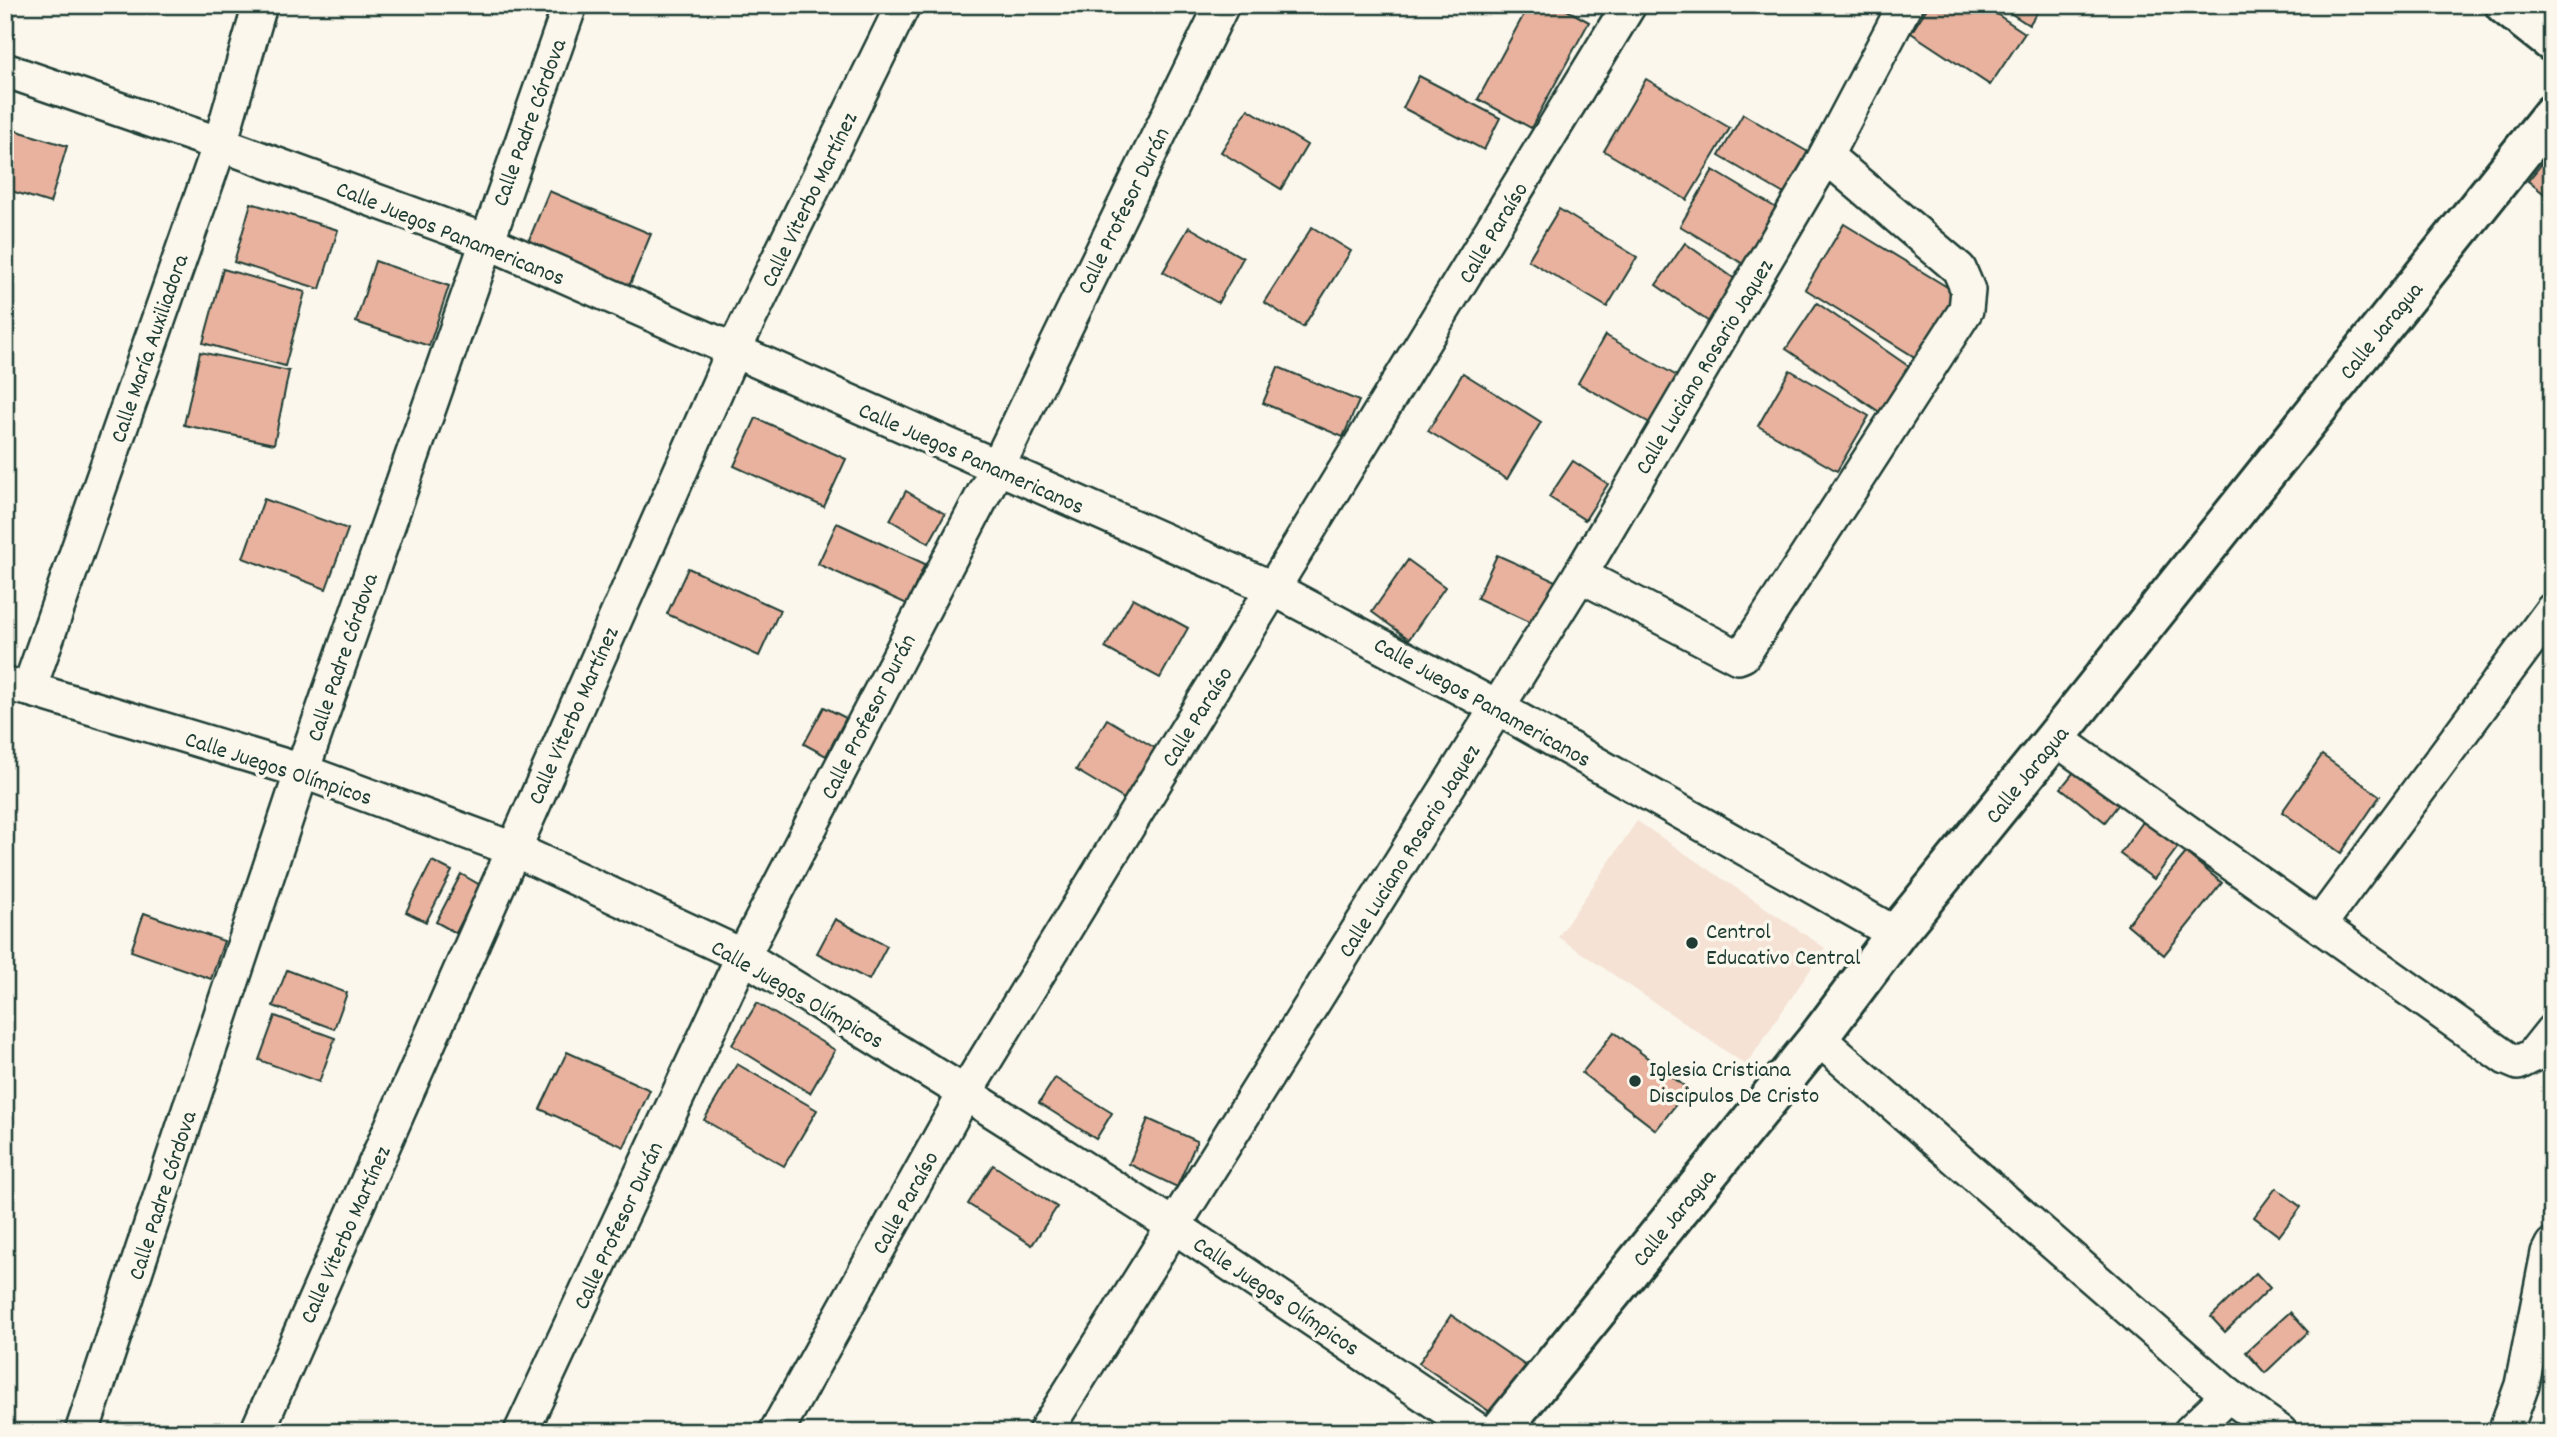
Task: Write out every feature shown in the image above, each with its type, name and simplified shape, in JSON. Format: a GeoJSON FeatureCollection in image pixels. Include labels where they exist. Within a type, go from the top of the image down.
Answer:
{"type":"FeatureCollection","features":[{"type":"Feature","properties":{"kind":"street","name":"Calle María Auxiliadora"},"geometry":{"type":"LineString","coordinates":[[17,686],[220,144],[260,5]]}},
{"type":"Feature","properties":{"kind":"street","name":"Calle Padre Córdova"},"geometry":{"type":"LineString","coordinates":[[82,1432],[302,771],[570,5]]}},
{"type":"Feature","properties":{"kind":"street","name":"Calle Viterbo Martínez"},"geometry":{"type":"LineString","coordinates":[[257,1432],[733,352],[903,5]]}},
{"type":"Feature","properties":{"kind":"street","name":"Calle Profesor Durán"},"geometry":{"type":"LineString","coordinates":[[521,1432],[743,956],[997,468],[1222,5]]}},
{"type":"Feature","properties":{"kind":"street","name":"Calle Luciano Rosario Jaquez"},"geometry":{"type":"LineString","coordinates":[[1045,1432],[1580,575],[1826,156],[1905,5]]}},
{"type":"Feature","properties":{"kind":"street"},"geometry":{"type":"LineString","coordinates":[[2505,5],[2552,42]]}},
{"type":"Feature","properties":{"kind":"street","name":"Calle Paraíso"},"geometry":{"type":"LineString","coordinates":[[776,1432],[965,1093],[1628,6]]}},
{"type":"Feature","properties":{"kind":"street","name":"Calle Juegos Panamericanos"},"geometry":{"type":"LineString","coordinates":[[5,70],[220,144],[486,241],[1274,589],[1496,707],[1896,933]]}},
{"type":"Feature","properties":{"kind":"street","name":"Calle Jaragua"},"geometry":{"type":"LineString","coordinates":[[1499,1432],[1818,1038],[1896,933],[2055,738],[2552,114]]}},
{"type":"Feature","properties":{"kind":"street"},"geometry":{"type":"LineString","coordinates":[[1580,575],[1738,657],[1743,655],[1966,310],[1968,290],[1959,269],[1826,156]]}},
{"type":"Feature","properties":{"kind":"street"},"geometry":{"type":"LineString","coordinates":[[2319,925],[2552,610]]}},
{"type":"Feature","properties":{"kind":"street","name":"Calle Juegos Olímpicos"},"geometry":{"type":"LineString","coordinates":[[17,686],[302,771],[513,849],[743,956],[1174,1226],[1480,1432]]}},
{"type":"Feature","properties":{"kind":"street"},"geometry":{"type":"LineString","coordinates":[[2055,738],[2506,1058],[2518,1063],[2532,1056],[2552,1031]]}},
{"type":"Feature","properties":{"kind":"street"},"geometry":{"type":"LineString","coordinates":[[1818,1038],[2228,1395],[2280,1432]]}},
{"type":"Feature","properties":{"kind":"street"},"geometry":{"type":"LineString","coordinates":[[2505,1432],[2522,1385],[2548,1253],[2552,1245]]}},
{"type":"Feature","properties":{"kind":"street"},"geometry":{"type":"LineString","coordinates":[[2190,1432],[2228,1395]]}},
{"type":"Feature","properties":{"kind":"shaded area","name":"Centrol Educativo Central"},"geometry":{"type":"Polygon","coordinates":[[[1637,821],[1825,948],[1746,1065],[1558,937],[1637,821]]]}},
{"type":"Feature","properties":{"kind":"building"},"geometry":{"type":"Polygon","coordinates":[[[1529,5],[1558,5],[1589,22],[1531,128],[1478,99],[1529,5]]]}},
{"type":"Feature","properties":{"kind":"building"},"geometry":{"type":"Polygon","coordinates":[[[1929,5],[1983,5],[2025,33],[1990,85],[1911,33],[1929,5]]]}},
{"type":"Feature","properties":{"kind":"building"},"geometry":{"type":"Polygon","coordinates":[[[1998,5],[2042,5],[2029,25],[1998,5]]]}},
{"type":"Feature","properties":{"kind":"building"},"geometry":{"type":"Polygon","coordinates":[[[1419,76],[1500,118],[1484,150],[1403,108],[1419,76]]]}},
{"type":"Feature","properties":{"kind":"building"},"geometry":{"type":"Polygon","coordinates":[[[1646,79],[1730,128],[1687,200],[1604,151],[1646,79]]]}},
{"type":"Feature","properties":{"kind":"building"},"geometry":{"type":"Polygon","coordinates":[[[1248,109],[1307,145],[1281,189],[1221,152],[1248,109]]]}},
{"type":"Feature","properties":{"kind":"building"},"geometry":{"type":"Polygon","coordinates":[[[1743,114],[1808,152],[1784,194],[1719,156],[1743,114]]]}},
{"type":"Feature","properties":{"kind":"building"},"geometry":{"type":"Polygon","coordinates":[[[14,130],[67,146],[50,203],[5,189],[5,159],[14,130]]]}},
{"type":"Feature","properties":{"kind":"building"},"geometry":{"type":"Polygon","coordinates":[[[2552,151],[2552,200],[2528,181],[2552,151]]]}},
{"type":"Feature","properties":{"kind":"building"},"geometry":{"type":"Polygon","coordinates":[[[1713,170],[1778,209],[1745,265],[1680,226],[1713,170]]]}},
{"type":"Feature","properties":{"kind":"building"},"geometry":{"type":"Polygon","coordinates":[[[549,191],[651,234],[628,289],[526,247],[549,191]]]}},
{"type":"Feature","properties":{"kind":"building"},"geometry":{"type":"Polygon","coordinates":[[[251,203],[338,230],[320,289],[234,262],[251,203]]]}},
{"type":"Feature","properties":{"kind":"building"},"geometry":{"type":"Polygon","coordinates":[[[1559,209],[1637,257],[1607,307],[1528,260],[1559,209]]]}},
{"type":"Feature","properties":{"kind":"building"},"geometry":{"type":"Polygon","coordinates":[[[1844,224],[1957,293],[1918,359],[1805,289],[1844,224]]]}},
{"type":"Feature","properties":{"kind":"building"},"geometry":{"type":"Polygon","coordinates":[[[1189,227],[1243,258],[1218,303],[1163,272],[1189,227]]]}},
{"type":"Feature","properties":{"kind":"building"},"geometry":{"type":"Polygon","coordinates":[[[1312,227],[1351,251],[1303,327],[1264,302],[1312,227]]]}},
{"type":"Feature","properties":{"kind":"building"},"geometry":{"type":"Polygon","coordinates":[[[1685,243],[1739,282],[1709,322],[1656,285],[1685,243]]]}},
{"type":"Feature","properties":{"kind":"building"},"geometry":{"type":"Polygon","coordinates":[[[375,261],[449,286],[429,346],[356,322],[375,261]]]}},
{"type":"Feature","properties":{"kind":"building"},"geometry":{"type":"Polygon","coordinates":[[[223,269],[305,292],[285,366],[203,343],[223,269]]]}},
{"type":"Feature","properties":{"kind":"building"},"geometry":{"type":"Polygon","coordinates":[[[1817,303],[1914,370],[1884,415],[1786,349],[1817,303]]]}},
{"type":"Feature","properties":{"kind":"building"},"geometry":{"type":"Polygon","coordinates":[[[1605,335],[1677,376],[1650,423],[1578,383],[1605,335]]]}},
{"type":"Feature","properties":{"kind":"building"},"geometry":{"type":"Polygon","coordinates":[[[200,352],[289,371],[274,444],[184,425],[200,352]]]}},
{"type":"Feature","properties":{"kind":"building"},"geometry":{"type":"Polygon","coordinates":[[[1278,367],[1359,401],[1343,437],[1263,403],[1278,367]]]}},
{"type":"Feature","properties":{"kind":"building"},"geometry":{"type":"Polygon","coordinates":[[[1790,370],[1869,416],[1837,471],[1758,426],[1790,370]]]}},
{"type":"Feature","properties":{"kind":"building"},"geometry":{"type":"Polygon","coordinates":[[[1463,373],[1541,422],[1507,479],[1428,431],[1463,373]]]}},
{"type":"Feature","properties":{"kind":"building"},"geometry":{"type":"Polygon","coordinates":[[[756,418],[846,459],[824,507],[734,466],[756,418]]]}},
{"type":"Feature","properties":{"kind":"building"},"geometry":{"type":"Polygon","coordinates":[[[1573,461],[1608,484],[1585,520],[1549,497],[1573,461]]]}},
{"type":"Feature","properties":{"kind":"building"},"geometry":{"type":"Polygon","coordinates":[[[906,491],[945,514],[929,543],[890,520],[906,491]]]}},
{"type":"Feature","properties":{"kind":"building"},"geometry":{"type":"Polygon","coordinates":[[[264,499],[348,529],[326,589],[243,558],[264,499]]]}},
{"type":"Feature","properties":{"kind":"building"},"geometry":{"type":"Polygon","coordinates":[[[837,523],[925,564],[907,604],[818,564],[837,523]]]}},
{"type":"Feature","properties":{"kind":"building"},"geometry":{"type":"Polygon","coordinates":[[[1497,555],[1562,584],[1542,628],[1477,598],[1497,555]]]}},
{"type":"Feature","properties":{"kind":"building"},"geometry":{"type":"Polygon","coordinates":[[[1408,560],[1445,587],[1409,639],[1372,612],[1408,560]]]}},
{"type":"Feature","properties":{"kind":"building"},"geometry":{"type":"Polygon","coordinates":[[[688,568],[780,610],[759,656],[667,614],[688,568]]]}},
{"type":"Feature","properties":{"kind":"building"},"geometry":{"type":"Polygon","coordinates":[[[1133,598],[1188,628],[1160,678],[1105,648],[1133,598]]]}},
{"type":"Feature","properties":{"kind":"building"},"geometry":{"type":"Polygon","coordinates":[[[824,707],[846,718],[826,756],[804,744],[824,707]]]}},
{"type":"Feature","properties":{"kind":"building"},"geometry":{"type":"Polygon","coordinates":[[[1107,719],[1160,751],[1129,802],[1076,770],[1107,719]]]}},
{"type":"Feature","properties":{"kind":"building"},"geometry":{"type":"Polygon","coordinates":[[[2322,755],[2380,796],[2341,853],[2282,812],[2322,755]]]}},
{"type":"Feature","properties":{"kind":"building"},"geometry":{"type":"Polygon","coordinates":[[[2078,767],[2121,801],[2105,822],[2061,788],[2078,767]]]}},
{"type":"Feature","properties":{"kind":"building"},"geometry":{"type":"Polygon","coordinates":[[[2143,822],[2178,847],[2154,879],[2120,854],[2143,822]]]}},
{"type":"Feature","properties":{"kind":"building"},"geometry":{"type":"Polygon","coordinates":[[[2186,853],[2222,883],[2164,955],[2127,924],[2186,853]]]}},
{"type":"Feature","properties":{"kind":"building"},"geometry":{"type":"Polygon","coordinates":[[[432,861],[452,871],[426,922],[406,912],[432,861]]]}},
{"type":"Feature","properties":{"kind":"building"},"geometry":{"type":"Polygon","coordinates":[[[461,874],[480,885],[456,933],[436,922],[461,874]]]}},
{"type":"Feature","properties":{"kind":"building"},"geometry":{"type":"Polygon","coordinates":[[[144,913],[224,941],[211,979],[131,951],[144,913]]]}},
{"type":"Feature","properties":{"kind":"building"},"geometry":{"type":"Polygon","coordinates":[[[835,919],[887,946],[869,980],[817,953],[835,919]]]}},
{"type":"Feature","properties":{"kind":"building"},"geometry":{"type":"Polygon","coordinates":[[[287,970],[347,993],[334,1029],[273,1006],[287,970]]]}},
{"type":"Feature","properties":{"kind":"building"},"geometry":{"type":"Polygon","coordinates":[[[757,1003],[835,1050],[810,1093],[732,1045],[757,1003]]]}},
{"type":"Feature","properties":{"kind":"building"},"geometry":{"type":"Polygon","coordinates":[[[275,1016],[335,1038],[319,1082],[259,1060],[275,1016]]]}},
{"type":"Feature","properties":{"kind":"building","name":"Iglesia Cristiana Discipulos De Cristo"},"geometry":{"type":"Polygon","coordinates":[[[1614,1032],[1688,1089],[1656,1130],[1582,1073],[1614,1032]]]}},
{"type":"Feature","properties":{"kind":"building"},"geometry":{"type":"Polygon","coordinates":[[[567,1052],[650,1090],[624,1147],[540,1109],[567,1052]]]}},
{"type":"Feature","properties":{"kind":"building"},"geometry":{"type":"Polygon","coordinates":[[[737,1064],[817,1110],[784,1166],[704,1120],[737,1064]]]}},
{"type":"Feature","properties":{"kind":"building"},"geometry":{"type":"Polygon","coordinates":[[[1055,1078],[1112,1113],[1096,1139],[1039,1103],[1055,1078]]]}},
{"type":"Feature","properties":{"kind":"building"},"geometry":{"type":"Polygon","coordinates":[[[1148,1119],[1197,1141],[1177,1187],[1129,1164],[1148,1119]]]}},
{"type":"Feature","properties":{"kind":"building"},"geometry":{"type":"Polygon","coordinates":[[[993,1165],[1057,1207],[1032,1245],[968,1204],[993,1165]]]}},
{"type":"Feature","properties":{"kind":"building"},"geometry":{"type":"Polygon","coordinates":[[[2276,1188],[2301,1207],[2279,1236],[2254,1217],[2276,1188]]]}},
{"type":"Feature","properties":{"kind":"building"},"geometry":{"type":"Polygon","coordinates":[[[2256,1273],[2270,1288],[2225,1332],[2211,1317],[2256,1273]]]}},
{"type":"Feature","properties":{"kind":"building"},"geometry":{"type":"Polygon","coordinates":[[[2290,1312],[2308,1332],[2265,1373],[2246,1352],[2290,1312]]]}},
{"type":"Feature","properties":{"kind":"building"},"geometry":{"type":"Polygon","coordinates":[[[1451,1315],[1529,1368],[1496,1416],[1419,1363],[1451,1315]]]}},
{"type":"Feature","properties":{"kind":"building"},"geometry":{"type":"Polygon","coordinates":[[[2220,1420],[2236,1432],[2211,1432],[2220,1420]]]}},
{"type":"Feature","properties":{"kind":"place","name":"Centrol Educativo Central"},"geometry":{"type":"Point","coordinates":[1692,943]}},
{"type":"Feature","properties":{"kind":"place","name":"Iglesia Cristiana Discipulos De Cristo"},"geometry":{"type":"Point","coordinates":[1635,1081]}}]}
